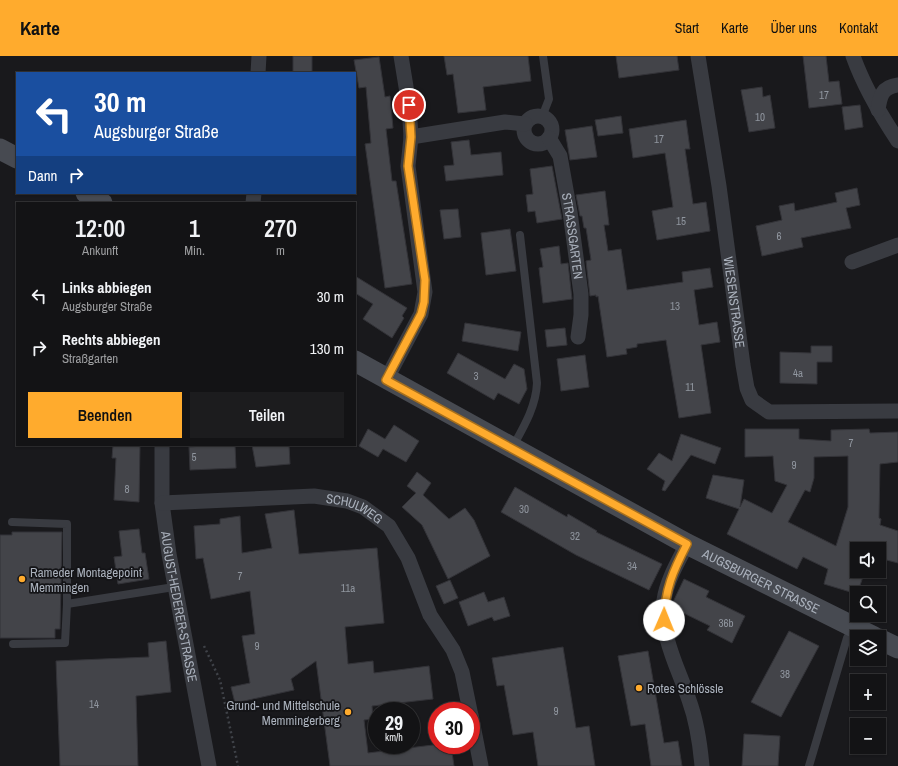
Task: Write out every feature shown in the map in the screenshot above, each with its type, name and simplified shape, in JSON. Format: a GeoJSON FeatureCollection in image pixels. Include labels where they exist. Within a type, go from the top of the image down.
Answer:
{"type":"FeatureCollection","features":[{"type":"Feature","properties":{"kind":"street"},"geometry":{"type":"LineString","coordinates":[[258,56],[258,72]]}},
{"type":"Feature","properties":{"kind":"street"},"geometry":{"type":"LineString","coordinates":[[386,380],[421,314],[424,302],[425,280],[408,166],[411,137],[409,105],[401,56]]}},
{"type":"Feature","properties":{"kind":"street","name":"WIESENSTRASSE"},"geometry":{"type":"LineString","coordinates":[[698,56],[719,186],[743,365],[747,388],[752,400],[770,412],[898,411]]}},
{"type":"Feature","properties":{"kind":"street"},"geometry":{"type":"LineString","coordinates":[[853,56],[859,74],[878,110],[898,141]]}},
{"type":"Feature","properties":{"kind":"street"},"geometry":{"type":"LineString","coordinates":[[878,110],[880,96],[884,89],[898,85]]}},
{"type":"Feature","properties":{"kind":"street"},"geometry":{"type":"LineString","coordinates":[[542,117],[535,116],[529,119],[525,124],[524,133],[529,141],[537,145],[546,142],[550,138]]}},
{"type":"Feature","properties":{"kind":"street","name":"STRASSGARTEN"},"geometry":{"type":"LineString","coordinates":[[542,117],[547,120],[551,126],[552,132],[550,138],[560,156],[570,212],[581,294],[581,315],[578,337]]}},
{"type":"Feature","properties":{"kind":"street"},"geometry":{"type":"LineString","coordinates":[[411,137],[505,122],[525,124]]}},
{"type":"Feature","properties":{"kind":"street"},"geometry":{"type":"LineString","coordinates":[[0,149],[16,157]]}},
{"type":"Feature","properties":{"kind":"street"},"geometry":{"type":"LineString","coordinates":[[88,194],[100,202]]}},
{"type":"Feature","properties":{"kind":"street"},"geometry":{"type":"LineString","coordinates":[[852,262],[898,245]]}},
{"type":"Feature","properties":{"kind":"street","name":"AUGSBURGER STRASSE"},"geometry":{"type":"LineString","coordinates":[[356,362],[386,380],[687,544],[860,630]]}},
{"type":"Feature","properties":{"kind":"street","name":"AUGUST-HEDERER-STRASSE"},"geometry":{"type":"LineString","coordinates":[[162,446],[162,503],[174,587],[209,766]]}},
{"type":"Feature","properties":{"kind":"street","name":"SCHULWEG"},"geometry":{"type":"LineString","coordinates":[[162,503],[314,496],[347,501],[363,507],[389,526],[408,558],[430,615],[453,650],[462,672],[468,702]]}},
{"type":"Feature","properties":{"kind":"street"},"geometry":{"type":"LineString","coordinates":[[687,544],[668,585],[664,601],[664,620],[666,638],[690,701],[699,732],[702,766]]}},
{"type":"Feature","properties":{"kind":"street"},"geometry":{"type":"LineString","coordinates":[[886,642],[898,648]]}},
{"type":"Feature","properties":{"kind":"street"},"geometry":{"type":"LineString","coordinates":[[479,754],[481,766]]}},
{"type":"Feature","properties":{"kind":"lane"},"geometry":{"type":"LineString","coordinates":[[542,117],[549,99],[543,56]]}},
{"type":"Feature","properties":{"kind":"lane"},"geometry":{"type":"LineString","coordinates":[[512,449],[533,406],[537,394],[520,235]]}},
{"type":"Feature","properties":{"kind":"lane"},"geometry":{"type":"LineString","coordinates":[[12,522],[67,524],[67,604],[65,643],[13,644]]}},
{"type":"Feature","properties":{"kind":"lane"},"geometry":{"type":"LineString","coordinates":[[67,604],[174,587]]}},
{"type":"Feature","properties":{"kind":"lane"},"geometry":{"type":"LineString","coordinates":[[809,766],[847,638],[854,627]]}},
{"type":"Feature","properties":{"kind":"path"},"geometry":{"type":"LineString","coordinates":[[200,639],[220,680],[238,766]]}},
{"type":"Feature","properties":{"kind":"building"},"geometry":{"type":"Polygon","coordinates":[[[293,56],[312,56],[312,72],[293,72],[293,56]]]}},
{"type":"Feature","properties":{"kind":"building"},"geometry":{"type":"Polygon","coordinates":[[[444,56],[528,56],[531,81],[483,87],[486,110],[458,113],[453,74],[447,75],[444,56]]]}},
{"type":"Feature","properties":{"kind":"building"},"geometry":{"type":"Polygon","coordinates":[[[616,56],[677,56],[679,70],[619,78],[616,56]]]}},
{"type":"Feature","properties":{"kind":"building"},"geometry":{"type":"Polygon","coordinates":[[[803,56],[826,56],[829,82],[839,81],[842,104],[809,108],[803,56]]]}},
{"type":"Feature","properties":{"kind":"building"},"geometry":{"type":"Polygon","coordinates":[[[379,57],[385,97],[390,96],[393,128],[386,129],[392,181],[396,181],[412,284],[385,288],[365,144],[371,143],[366,87],[359,88],[354,60],[379,57]]]}},
{"type":"Feature","properties":{"kind":"building"},"geometry":{"type":"Polygon","coordinates":[[[762,87],[763,97],[770,95],[775,128],[749,132],[741,90],[762,87]]]}},
{"type":"Feature","properties":{"kind":"building"},"geometry":{"type":"Polygon","coordinates":[[[860,105],[863,127],[845,130],[842,107],[860,105]]]}},
{"type":"Feature","properties":{"kind":"building"},"geometry":{"type":"Polygon","coordinates":[[[621,116],[623,133],[598,136],[595,120],[621,116]]]}},
{"type":"Feature","properties":{"kind":"building"},"geometry":{"type":"Polygon","coordinates":[[[686,120],[690,149],[685,149],[693,204],[706,202],[710,231],[657,240],[652,211],[673,207],[665,153],[633,158],[629,129],[686,120]]]}},
{"type":"Feature","properties":{"kind":"building"},"geometry":{"type":"Polygon","coordinates":[[[592,126],[597,157],[570,160],[565,130],[592,126]]]}},
{"type":"Feature","properties":{"kind":"building"},"geometry":{"type":"Polygon","coordinates":[[[469,140],[471,155],[501,152],[503,175],[446,181],[444,166],[454,165],[451,142],[469,140]]]}},
{"type":"Feature","properties":{"kind":"building"},"geometry":{"type":"Polygon","coordinates":[[[552,166],[562,219],[537,223],[535,211],[528,212],[526,195],[533,194],[530,169],[552,166]]]}},
{"type":"Feature","properties":{"kind":"building"},"geometry":{"type":"Polygon","coordinates":[[[857,188],[860,205],[846,208],[851,228],[801,238],[803,247],[762,256],[756,226],[782,220],[779,206],[794,203],[795,211],[837,202],[835,193],[857,188]]]}},
{"type":"Feature","properties":{"kind":"building"},"geometry":{"type":"Polygon","coordinates":[[[605,191],[609,225],[604,225],[608,251],[621,249],[627,290],[683,282],[682,272],[710,268],[713,287],[694,290],[699,325],[717,322],[720,342],[701,345],[711,413],[679,418],[666,340],[637,344],[637,347],[626,349],[627,354],[607,357],[598,296],[590,296],[586,261],[591,260],[586,228],[584,228],[582,216],[580,216],[576,195],[605,191]]]}},
{"type":"Feature","properties":{"kind":"building"},"geometry":{"type":"Polygon","coordinates":[[[458,209],[461,237],[444,239],[440,210],[458,209]]]}},
{"type":"Feature","properties":{"kind":"building"},"geometry":{"type":"Polygon","coordinates":[[[510,229],[516,271],[486,275],[481,233],[510,229]]]}},
{"type":"Feature","properties":{"kind":"building"},"geometry":{"type":"Polygon","coordinates":[[[559,246],[561,264],[568,263],[572,299],[543,303],[539,268],[543,267],[540,249],[559,246]]]}},
{"type":"Feature","properties":{"kind":"building"},"geometry":{"type":"Polygon","coordinates":[[[356,277],[407,308],[402,316],[404,318],[392,338],[363,319],[373,304],[356,294],[356,277]]]}},
{"type":"Feature","properties":{"kind":"building"},"geometry":{"type":"Polygon","coordinates":[[[465,323],[521,332],[518,351],[462,341],[465,323]]]}},
{"type":"Feature","properties":{"kind":"building"},"geometry":{"type":"Polygon","coordinates":[[[565,328],[567,345],[547,347],[545,330],[565,328]]]}},
{"type":"Feature","properties":{"kind":"building"},"geometry":{"type":"Polygon","coordinates":[[[811,346],[832,346],[832,362],[817,362],[817,384],[780,383],[780,352],[811,353],[811,346]]]}},
{"type":"Feature","properties":{"kind":"building"},"geometry":{"type":"Polygon","coordinates":[[[458,353],[505,379],[514,364],[524,369],[527,389],[519,404],[498,393],[494,400],[447,373],[458,353]]]}},
{"type":"Feature","properties":{"kind":"building"},"geometry":{"type":"Polygon","coordinates":[[[585,355],[589,387],[561,391],[557,359],[585,355]]]}},
{"type":"Feature","properties":{"kind":"building"},"geometry":{"type":"Polygon","coordinates":[[[394,425],[419,441],[406,462],[383,449],[378,457],[359,446],[368,429],[385,439],[394,425]]]}},
{"type":"Feature","properties":{"kind":"building"},"geometry":{"type":"Polygon","coordinates":[[[745,429],[799,429],[799,439],[831,441],[831,430],[869,429],[870,433],[898,432],[898,462],[880,464],[879,518],[881,519],[880,525],[898,531],[898,563],[886,560],[886,542],[850,542],[850,578],[863,578],[860,586],[850,586],[850,592],[824,584],[828,569],[803,557],[797,569],[727,534],[739,509],[706,498],[713,475],[744,480],[740,507],[744,499],[772,513],[787,485],[775,481],[773,456],[745,457],[745,429]],[[848,456],[814,457],[814,478],[810,492],[805,490],[788,522],[836,546],[848,507],[848,456]]]}},
{"type":"Feature","properties":{"kind":"building"},"geometry":{"type":"Polygon","coordinates":[[[681,434],[721,448],[715,464],[691,455],[665,491],[662,490],[665,481],[647,469],[659,453],[672,461],[681,434]]]}},
{"type":"Feature","properties":{"kind":"building"},"geometry":{"type":"Polygon","coordinates":[[[113,446],[140,446],[139,502],[114,500],[116,458],[112,458],[113,446]]]}},
{"type":"Feature","properties":{"kind":"building"},"geometry":{"type":"Polygon","coordinates":[[[235,446],[236,468],[190,470],[189,447],[235,446]]]}},
{"type":"Feature","properties":{"kind":"building"},"geometry":{"type":"Polygon","coordinates":[[[252,446],[289,446],[290,464],[256,467],[252,446]]]}},
{"type":"Feature","properties":{"kind":"building"},"geometry":{"type":"Polygon","coordinates":[[[417,472],[431,483],[423,495],[449,519],[465,508],[474,520],[490,556],[448,579],[422,525],[402,507],[416,493],[407,486],[417,472]]]}},
{"type":"Feature","properties":{"kind":"building"},"geometry":{"type":"Polygon","coordinates":[[[515,487],[567,517],[568,514],[597,531],[596,532],[662,564],[649,590],[576,555],[501,512],[515,487]]]}},
{"type":"Feature","properties":{"kind":"building"},"geometry":{"type":"Polygon","coordinates":[[[294,510],[299,554],[377,548],[384,623],[345,627],[348,664],[373,661],[374,673],[429,666],[433,699],[407,702],[368,702],[368,720],[364,720],[368,754],[420,754],[420,747],[428,746],[428,754],[452,754],[454,766],[330,766],[316,661],[291,679],[294,690],[235,703],[231,687],[250,683],[242,636],[255,634],[250,591],[211,599],[203,558],[196,559],[194,526],[220,524],[220,519],[240,516],[242,553],[272,548],[265,514],[294,510]]]}},
{"type":"Feature","properties":{"kind":"building"},"geometry":{"type":"Polygon","coordinates":[[[139,529],[142,553],[145,553],[149,579],[118,584],[114,557],[122,556],[119,531],[139,529]]]}},
{"type":"Feature","properties":{"kind":"building"},"geometry":{"type":"Polygon","coordinates":[[[12,532],[62,532],[60,629],[55,629],[55,638],[0,638],[0,535],[12,535],[12,532]]]}},
{"type":"Feature","properties":{"kind":"building"},"geometry":{"type":"Polygon","coordinates":[[[684,579],[709,591],[706,597],[745,616],[732,643],[707,630],[710,626],[673,608],[673,602],[684,579]]]}},
{"type":"Feature","properties":{"kind":"building"},"geometry":{"type":"Polygon","coordinates":[[[450,580],[458,598],[444,604],[436,586],[450,580]]]}},
{"type":"Feature","properties":{"kind":"building"},"geometry":{"type":"Polygon","coordinates":[[[484,592],[488,602],[504,597],[510,616],[494,621],[492,617],[468,626],[459,602],[484,592]]]}},
{"type":"Feature","properties":{"kind":"building"},"geometry":{"type":"Polygon","coordinates":[[[789,631],[819,646],[781,717],[751,702],[789,631]]]}},
{"type":"Feature","properties":{"kind":"building"},"geometry":{"type":"Polygon","coordinates":[[[166,641],[171,692],[136,696],[138,766],[60,766],[56,661],[149,657],[148,643],[166,641]]]}},
{"type":"Feature","properties":{"kind":"building"},"geometry":{"type":"Polygon","coordinates":[[[563,647],[576,728],[589,726],[595,766],[538,766],[533,732],[513,735],[504,685],[497,686],[492,658],[563,647]]]}},
{"type":"Feature","properties":{"kind":"building","name":"Rotes Schlössle"},"geometry":{"type":"Polygon","coordinates":[[[648,651],[664,743],[678,741],[682,766],[651,766],[645,724],[631,726],[618,656],[648,651]]]}},
{"type":"Feature","properties":{"kind":"building"},"geometry":{"type":"Polygon","coordinates":[[[744,734],[780,736],[778,766],[742,766],[744,734]]]}},
{"type":"Feature","properties":{"kind":"place","name":"Rameder Montagepoint Memmingen"},"geometry":{"type":"Point","coordinates":[22,579]}},
{"type":"Feature","properties":{"kind":"place","name":"Rotes Schlössle"},"geometry":{"type":"Point","coordinates":[639,688]}},
{"type":"Feature","properties":{"kind":"place","name":"Grund- und Mittelschule Memmingerberg"},"geometry":{"type":"Point","coordinates":[348,712]}},
{"type":"Feature","properties":{"kind":"route"},"geometry":{"type":"LineString","coordinates":[[409,105],[411,137],[408,166],[425,280],[425,292],[421,314],[386,380],[687,544],[672,573],[668,585],[664,601],[664,620]]}}]}
